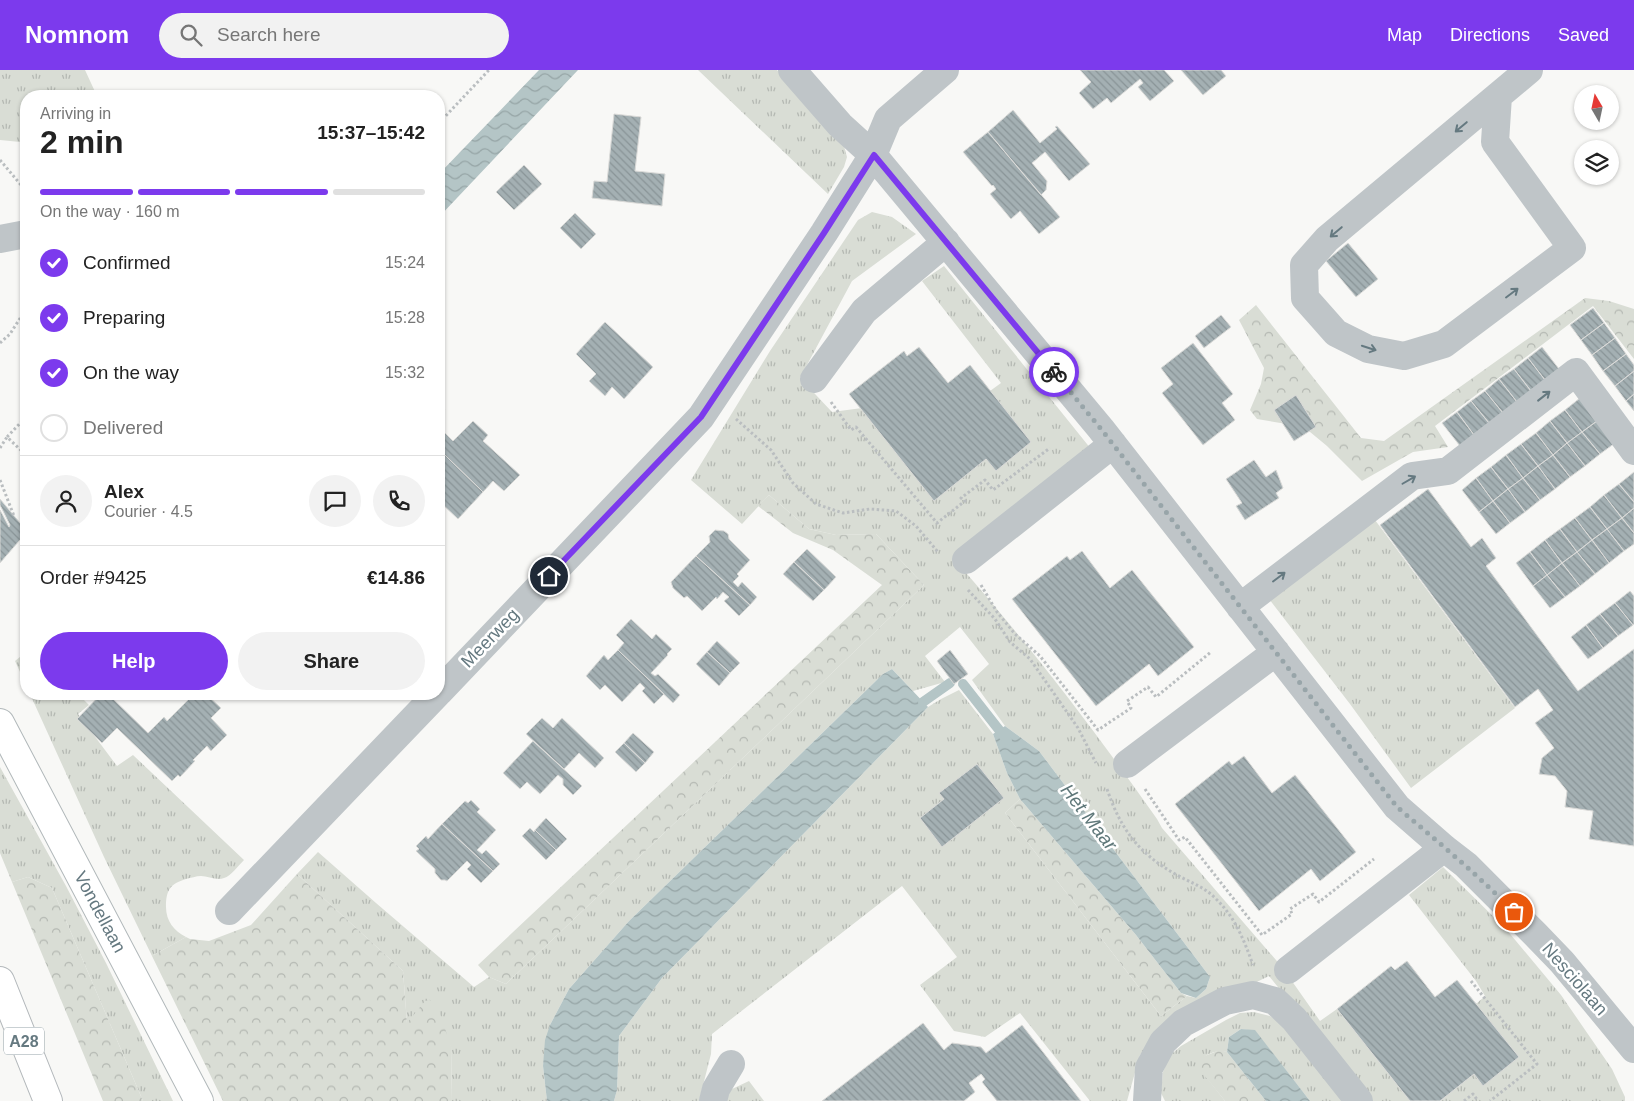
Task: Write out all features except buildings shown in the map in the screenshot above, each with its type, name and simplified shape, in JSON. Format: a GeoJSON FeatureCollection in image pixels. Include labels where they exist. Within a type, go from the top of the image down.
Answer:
{"type":"FeatureCollection","features":[{"type":"Feature","properties":{"kind":"main road","name":"Vondellaan"},"geometry":{"type":"LineString","coordinates":[[0,723],[199,1101]]}},
{"type":"Feature","properties":{"kind":"main road","name":"A28"},"geometry":{"type":"LineString","coordinates":[[0,982],[48,1101]]}},
{"type":"Feature","properties":{"kind":"street","name":"Nesciolaan"},"geometry":{"type":"LineString","coordinates":[[792,70],[840,125],[874,155],[1113,444],[1397,807],[1466,866],[1562,962],[1634,1049]]}},
{"type":"Feature","properties":{"kind":"street","name":"Meerweg"},"geometry":{"type":"LineString","coordinates":[[445,686],[701,417],[874,155],[888,119],[945,70]]}},
{"type":"Feature","properties":{"kind":"street"},"geometry":{"type":"LineString","coordinates":[[1498,96],[1495,142],[1572,248],[1444,344],[1404,356],[1368,349],[1336,333],[1305,298],[1304,265],[1328,239],[1498,96],[1529,70]]}},
{"type":"Feature","properties":{"kind":"street"},"geometry":{"type":"LineString","coordinates":[[0,239],[20,235]]}},
{"type":"Feature","properties":{"kind":"street"},"geometry":{"type":"LineString","coordinates":[[814,379],[864,311],[946,242]]}},
{"type":"Feature","properties":{"kind":"street"},"geometry":{"type":"LineString","coordinates":[[1240,606],[1412,476],[1448,471],[1576,372],[1634,451]]}},
{"type":"Feature","properties":{"kind":"street"},"geometry":{"type":"LineString","coordinates":[[964,571],[1113,444]]}},
{"type":"Feature","properties":{"kind":"street"},"geometry":{"type":"LineString","coordinates":[[1127,764],[1276,652]]}},
{"type":"Feature","properties":{"kind":"street","name":"Meerweg"},"geometry":{"type":"LineString","coordinates":[[228,911],[431,700]]}},
{"type":"Feature","properties":{"kind":"street"},"geometry":{"type":"LineString","coordinates":[[1288,970],[1444,848]]}},
{"type":"Feature","properties":{"kind":"street"},"geometry":{"type":"LineString","coordinates":[[1147,1101],[1149,1068],[1163,1042],[1183,1023],[1225,1001],[1253,995],[1275,1001],[1294,1019],[1359,1101]]}},
{"type":"Feature","properties":{"kind":"street"},"geometry":{"type":"LineString","coordinates":[[714,1101],[716,1089],[731,1064]]}},
{"type":"Feature","properties":{"kind":"path"},"geometry":{"type":"LineString","coordinates":[[445,117],[489,70]]}},
{"type":"Feature","properties":{"kind":"path"},"geometry":{"type":"LineString","coordinates":[[0,160],[20,184]]}},
{"type":"Feature","properties":{"kind":"path"},"geometry":{"type":"LineString","coordinates":[[0,343],[10,334],[20,318]]}},
{"type":"Feature","properties":{"kind":"path"},"geometry":{"type":"LineString","coordinates":[[814,379],[851,430],[856,427],[937,523],[964,501],[961,498],[985,480],[993,490],[1050,448]]}},
{"type":"Feature","properties":{"kind":"path"},"geometry":{"type":"LineString","coordinates":[[714,398],[770,450],[793,483],[816,504],[843,513],[870,509],[896,511],[916,526],[938,553]]}},
{"type":"Feature","properties":{"kind":"path"},"geometry":{"type":"LineString","coordinates":[[0,448],[20,423]]}},
{"type":"Feature","properties":{"kind":"path"},"geometry":{"type":"LineString","coordinates":[[7,437],[20,449]]}},
{"type":"Feature","properties":{"kind":"path"},"geometry":{"type":"LineString","coordinates":[[0,480],[14,516]]}},
{"type":"Feature","properties":{"kind":"path"},"geometry":{"type":"LineString","coordinates":[[964,571],[1015,634],[1040,656],[1098,730],[1130,708],[1127,701],[1148,687],[1156,697],[1212,652]]}},
{"type":"Feature","properties":{"kind":"path"},"geometry":{"type":"LineString","coordinates":[[964,571],[1010,642],[1030,659],[1078,728],[1102,774],[1113,806],[1127,834],[1150,858],[1206,890],[1216,899],[1236,924],[1244,939],[1256,974],[1260,997]]}},
{"type":"Feature","properties":{"kind":"path"},"geometry":{"type":"LineString","coordinates":[[1102,774],[1127,764],[1179,840],[1186,837],[1262,935],[1292,914],[1290,909],[1313,894],[1319,902],[1374,859]]}},
{"type":"Feature","properties":{"kind":"path"},"geometry":{"type":"LineString","coordinates":[[1471,981],[1537,1064],[1490,1101]]}},
{"type":"Feature","properties":{"kind":"path"},"geometry":{"type":"LineString","coordinates":[[1464,1101],[1473,1094],[1478,1101]]}},
{"type":"Feature","properties":{"kind":"green space"},"geometry":{"type":"Polygon","coordinates":[[[0,70],[85,70],[94,90],[20,90],[20,142],[0,140],[0,70]]]}},
{"type":"Feature","properties":{"kind":"green space"},"geometry":{"type":"Polygon","coordinates":[[[698,70],[777,70],[844,146],[847,157],[844,167],[828,194],[698,70]]]}},
{"type":"Feature","properties":{"kind":"green space"},"geometry":{"type":"Polygon","coordinates":[[[872,212],[892,217],[916,234],[852,281],[800,378],[832,412],[990,391],[1001,383],[922,281],[944,266],[1091,449],[961,567],[1013,628],[1087,722],[1162,828],[1282,967],[1320,1021],[1337,1009],[1410,1101],[1370,1101],[1269,976],[1164,1027],[1140,1055],[1127,1101],[1090,1101],[1020,1013],[985,1037],[954,1031],[920,985],[957,957],[902,886],[712,1034],[711,1054],[699,1101],[614,1101],[617,1090],[619,1036],[662,978],[928,707],[959,690],[993,734],[1007,773],[1020,799],[1005,813],[1161,1016],[1187,996],[1196,998],[1206,989],[1210,977],[1039,751],[1005,726],[972,680],[989,664],[960,627],[925,656],[945,682],[913,691],[892,669],[883,674],[629,921],[569,989],[550,1025],[543,1066],[547,1101],[452,1101],[451,1046],[407,1023],[403,971],[297,874],[318,852],[474,987],[489,977],[506,984],[924,585],[876,534],[836,535],[809,529],[769,495],[742,524],[691,480],[770,351],[858,220],[872,212]]]}},
{"type":"Feature","properties":{"kind":"green space"},"geometry":{"type":"Polygon","coordinates":[[[1585,298],[1609,301],[1634,309],[1634,359],[1593,306],[1435,426],[1448,447],[1413,452],[1362,481],[1327,446],[1304,427],[1257,419],[1250,410],[1261,384],[1264,368],[1239,320],[1256,305],[1361,438],[1384,441],[1585,298]]]}},
{"type":"Feature","properties":{"kind":"green space"},"geometry":{"type":"Polygon","coordinates":[[[769,495],[809,529],[836,535],[876,534],[924,585],[506,984],[489,977],[478,965],[882,585],[833,550],[793,533],[758,506],[769,495]]]}},
{"type":"Feature","properties":{"kind":"green space"},"geometry":{"type":"Polygon","coordinates":[[[1375,520],[1515,708],[1411,788],[1350,704],[1269,599],[1375,520]]]}},
{"type":"Feature","properties":{"kind":"green space"},"geometry":{"type":"Polygon","coordinates":[[[20,657],[20,672],[15,661],[20,657]]]}},
{"type":"Feature","properties":{"kind":"green space"},"geometry":{"type":"Polygon","coordinates":[[[33,700],[84,700],[89,705],[78,714],[117,766],[133,755],[244,860],[227,877],[218,879],[197,876],[176,883],[170,889],[167,896],[167,917],[174,929],[186,937],[152,956],[104,857],[33,700]]]}},
{"type":"Feature","properties":{"kind":"green space"},"geometry":{"type":"Polygon","coordinates":[[[0,767],[106,963],[173,1101],[143,1101],[52,888],[28,877],[12,882],[0,853],[0,767]]]}},
{"type":"Feature","properties":{"kind":"green space"},"geometry":{"type":"Polygon","coordinates":[[[1020,799],[1136,935],[1181,993],[1187,996],[1161,1016],[1005,813],[1020,799]]]}},
{"type":"Feature","properties":{"kind":"green space"},"geometry":{"type":"Polygon","coordinates":[[[1443,867],[1506,929],[1561,995],[1612,1069],[1625,1097],[1625,1101],[1440,1101],[1474,1074],[1483,1085],[1519,1057],[1476,1004],[1485,996],[1476,981],[1409,895],[1443,867]]]}},
{"type":"Feature","properties":{"kind":"green space"},"geometry":{"type":"Polygon","coordinates":[[[297,874],[403,971],[407,1023],[425,1001],[430,1000],[438,1008],[451,1046],[452,1101],[223,1101],[152,956],[186,937],[209,941],[251,925],[297,874]]]}},
{"type":"Feature","properties":{"kind":"green space"},"geometry":{"type":"Polygon","coordinates":[[[28,877],[52,888],[143,1101],[103,1101],[12,882],[28,877]]]}},
{"type":"Feature","properties":{"kind":"green space"},"geometry":{"type":"Polygon","coordinates":[[[1254,1012],[1270,1016],[1283,1024],[1343,1101],[1310,1101],[1255,1031],[1241,1029],[1229,1037],[1227,1052],[1218,1051],[1210,1054],[1197,1065],[1225,1101],[1165,1101],[1161,1093],[1163,1072],[1169,1056],[1181,1046],[1226,1020],[1240,1013],[1254,1012]]]}},
{"type":"Feature","properties":{"kind":"green space"},"geometry":{"type":"Polygon","coordinates":[[[1220,1050],[1227,1052],[1266,1101],[1225,1101],[1196,1065],[1202,1057],[1220,1050]]]}},
{"type":"Feature","properties":{"kind":"green space"},"geometry":{"type":"Polygon","coordinates":[[[749,1081],[764,1101],[722,1101],[732,1089],[749,1081]]]}},
{"type":"Feature","properties":{"kind":"water"},"geometry":{"type":"Polygon","coordinates":[[[539,70],[578,70],[445,211],[445,168],[539,70]]]}},
{"type":"Feature","properties":{"kind":"water"},"geometry":{"type":"Polygon","coordinates":[[[892,669],[928,707],[662,978],[619,1036],[617,1090],[614,1101],[547,1101],[543,1066],[545,1040],[550,1025],[569,989],[629,921],[883,674],[892,669]]]}},
{"type":"Feature","properties":{"kind":"water"},"geometry":{"type":"Polygon","coordinates":[[[1005,726],[1039,751],[1210,977],[1206,989],[1196,998],[1181,993],[1136,935],[1020,799],[1007,773],[993,734],[1005,726]]]}},
{"type":"Feature","properties":{"kind":"water"},"geometry":{"type":"Polygon","coordinates":[[[1241,1029],[1255,1030],[1310,1101],[1266,1101],[1227,1052],[1229,1037],[1241,1029]]]}},
{"type":"Feature","properties":{"kind":"waterway"},"geometry":{"type":"LineString","coordinates":[[923,702],[950,683]]}},
{"type":"Feature","properties":{"kind":"waterway","name":"Het Maar"},"geometry":{"type":"LineString","coordinates":[[963,684],[1007,740]]}},
{"type":"Feature","properties":{"kind":"way so far"},"geometry":{"type":"LineString","coordinates":[[1054,372],[1101,429],[1397,807],[1466,866],[1514,912]]}},
{"type":"Feature","properties":{"kind":"route"},"geometry":{"type":"LineString","coordinates":[[549,576],[701,417],[874,155],[1054,372]]}}]}
